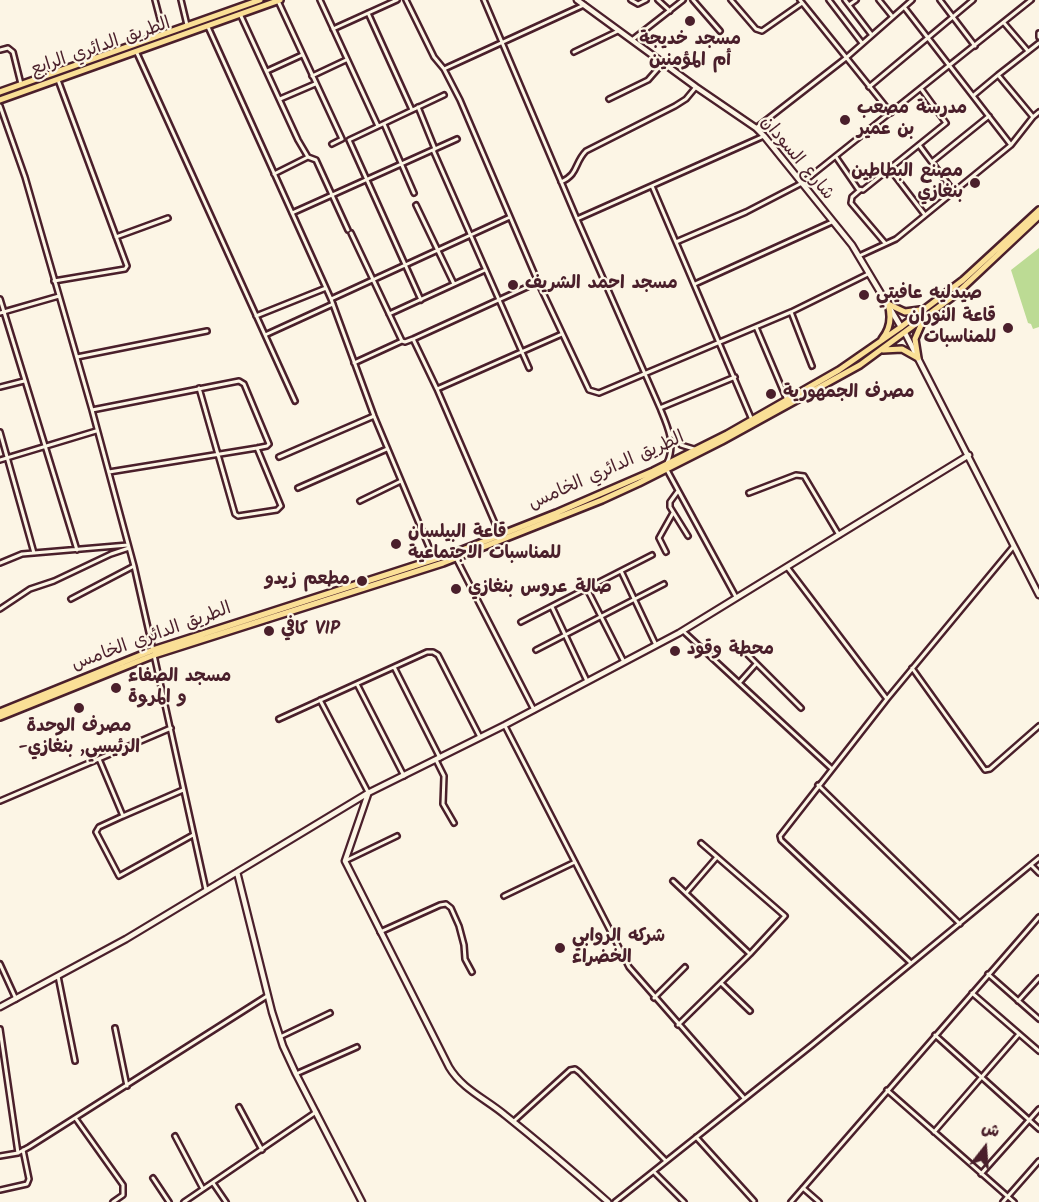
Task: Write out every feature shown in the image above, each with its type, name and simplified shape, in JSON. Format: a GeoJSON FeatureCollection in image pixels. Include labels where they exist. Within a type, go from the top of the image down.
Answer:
{"type":"FeatureCollection","features":[{"type":"Feature","properties":{"kind":"main road","name":"الطريق الدائري الرابع"},"geometry":{"type":"LineString","coordinates":[[0,92],[260,0]]}},
{"type":"Feature","properties":{"kind":"main road","name":"الطريق الدائري الرابع"},"geometry":{"type":"LineString","coordinates":[[0,100],[279,0]]}},
{"type":"Feature","properties":{"kind":"main road","name":"شارع السودان"},"geometry":{"type":"LineString","coordinates":[[577,0],[764,136],[860,256],[901,327]]}},
{"type":"Feature","properties":{"kind":"main road","name":"الطريق الدائري الخامس"},"geometry":{"type":"LineString","coordinates":[[666,467],[839,370],[928,307],[969,274],[1039,210]]}},
{"type":"Feature","properties":{"kind":"main road","name":"الطريق الدائري الخامس"},"geometry":{"type":"LineString","coordinates":[[0,717],[154,652],[456,558],[515,532],[602,500],[849,372],[955,296],[1039,216]]}},
{"type":"Feature","properties":{"kind":"main road"},"geometry":{"type":"LineString","coordinates":[[888,304],[905,312],[928,307]]}},
{"type":"Feature","properties":{"kind":"main road"},"geometry":{"type":"LineString","coordinates":[[879,342],[889,329],[891,320],[888,304]]}},
{"type":"Feature","properties":{"kind":"main road"},"geometry":{"type":"LineString","coordinates":[[918,358],[915,344],[916,334],[926,318]]}},
{"type":"Feature","properties":{"kind":"main road"},"geometry":{"type":"LineString","coordinates":[[905,333],[1039,594]]}},
{"type":"Feature","properties":{"kind":"main road"},"geometry":{"type":"LineString","coordinates":[[881,350],[902,349],[918,358]]}},
{"type":"Feature","properties":{"kind":"main road"},"geometry":{"type":"LineString","coordinates":[[0,1007],[126,939],[369,793],[657,646],[969,455]]}},
{"type":"Feature","properties":{"kind":"main road","name":"الطريق الدائري الخامس"},"geometry":{"type":"LineString","coordinates":[[0,712],[154,652],[434,560],[500,535],[515,532]]}},
{"type":"Feature","properties":{"kind":"main road"},"geometry":{"type":"LineString","coordinates":[[369,793],[345,861],[452,1073],[467,1088],[513,1121],[608,1202]]}},
{"type":"Feature","properties":{"kind":"main road"},"geometry":{"type":"LineString","coordinates":[[237,872],[280,1037],[296,1074],[362,1202]]}},
{"type":"Feature","properties":{"kind":"street"},"geometry":{"type":"LineString","coordinates":[[154,0],[164,34]]}},
{"type":"Feature","properties":{"kind":"street"},"geometry":{"type":"LineString","coordinates":[[181,0],[189,33]]}},
{"type":"Feature","properties":{"kind":"street"},"geometry":{"type":"LineString","coordinates":[[279,0],[302,56],[342,139],[332,144]]}},
{"type":"Feature","properties":{"kind":"street"},"geometry":{"type":"LineString","coordinates":[[320,0],[378,126]]}},
{"type":"Feature","properties":{"kind":"street"},"geometry":{"type":"LineString","coordinates":[[333,29],[397,0]]}},
{"type":"Feature","properties":{"kind":"street"},"geometry":{"type":"LineString","coordinates":[[406,0],[434,57],[444,69],[460,100],[538,282],[591,392],[599,393],[645,375],[718,341],[791,312],[870,273]]}},
{"type":"Feature","properties":{"kind":"street"},"geometry":{"type":"LineString","coordinates":[[484,0],[660,408],[669,432],[671,449],[666,467],[736,599]]}},
{"type":"Feature","properties":{"kind":"street"},"geometry":{"type":"LineString","coordinates":[[631,0],[638,4],[646,0]]}},
{"type":"Feature","properties":{"kind":"street"},"geometry":{"type":"LineString","coordinates":[[658,0],[670,11]]}},
{"type":"Feature","properties":{"kind":"street"},"geometry":{"type":"LineString","coordinates":[[632,40],[683,0]]}},
{"type":"Feature","properties":{"kind":"street"},"geometry":{"type":"LineString","coordinates":[[693,0],[720,32]]}},
{"type":"Feature","properties":{"kind":"street"},"geometry":{"type":"LineString","coordinates":[[731,0],[756,29],[762,31],[801,2],[891,113]]}},
{"type":"Feature","properties":{"kind":"street"},"geometry":{"type":"LineString","coordinates":[[829,0],[862,43]]}},
{"type":"Feature","properties":{"kind":"street"},"geometry":{"type":"LineString","coordinates":[[845,0],[872,35]]}},
{"type":"Feature","properties":{"kind":"street"},"geometry":{"type":"LineString","coordinates":[[849,5],[856,0]]}},
{"type":"Feature","properties":{"kind":"street"},"geometry":{"type":"LineString","coordinates":[[879,0],[892,16]]}},
{"type":"Feature","properties":{"kind":"street"},"geometry":{"type":"LineString","coordinates":[[756,128],[846,58],[912,0]]}},
{"type":"Feature","properties":{"kind":"street"},"geometry":{"type":"LineString","coordinates":[[940,0],[975,46]]}},
{"type":"Feature","properties":{"kind":"street"},"geometry":{"type":"LineString","coordinates":[[869,87],[973,0]]}},
{"type":"Feature","properties":{"kind":"street"},"geometry":{"type":"LineString","coordinates":[[676,242],[746,212],[802,183],[1030,0]]}},
{"type":"Feature","properties":{"kind":"street"},"geometry":{"type":"LineString","coordinates":[[444,69],[584,5]]}},
{"type":"Feature","properties":{"kind":"street"},"geometry":{"type":"LineString","coordinates":[[903,6],[1011,145]]}},
{"type":"Feature","properties":{"kind":"street"},"geometry":{"type":"LineString","coordinates":[[368,13],[412,110]]}},
{"type":"Feature","properties":{"kind":"street"},"geometry":{"type":"LineString","coordinates":[[240,14],[298,140],[308,157],[316,160],[402,341]]}},
{"type":"Feature","properties":{"kind":"street"},"geometry":{"type":"LineString","coordinates":[[1004,23],[1028,51]]}},
{"type":"Feature","properties":{"kind":"street"},"geometry":{"type":"LineString","coordinates":[[208,27],[331,299],[374,416],[434,560]]}},
{"type":"Feature","properties":{"kind":"street"},"geometry":{"type":"LineString","coordinates":[[574,52],[620,31]]}},
{"type":"Feature","properties":{"kind":"street"},"geometry":{"type":"LineString","coordinates":[[973,95],[1039,43]]}},
{"type":"Feature","properties":{"kind":"street"},"geometry":{"type":"LineString","coordinates":[[0,50],[8,48],[14,52],[21,84]]}},
{"type":"Feature","properties":{"kind":"street"},"geometry":{"type":"LineString","coordinates":[[136,51],[295,401]]}},
{"type":"Feature","properties":{"kind":"street"},"geometry":{"type":"LineString","coordinates":[[267,71],[302,56]]}},
{"type":"Feature","properties":{"kind":"street"},"geometry":{"type":"LineString","coordinates":[[312,76],[346,60]]}},
{"type":"Feature","properties":{"kind":"street"},"geometry":{"type":"LineString","coordinates":[[609,99],[648,80],[663,63]]}},
{"type":"Feature","properties":{"kind":"street"},"geometry":{"type":"LineString","coordinates":[[998,75],[1033,117]]}},
{"type":"Feature","properties":{"kind":"street"},"geometry":{"type":"LineString","coordinates":[[54,281],[125,269],[127,266],[58,78]]}},
{"type":"Feature","properties":{"kind":"street"},"geometry":{"type":"LineString","coordinates":[[280,99],[315,84]]}},
{"type":"Feature","properties":{"kind":"street"},"geometry":{"type":"LineString","coordinates":[[561,182],[572,176],[586,151],[675,106],[686,99],[696,87]]}},
{"type":"Feature","properties":{"kind":"street"},"geometry":{"type":"LineString","coordinates":[[885,243],[851,203],[852,197],[946,122],[921,89]]}},
{"type":"Feature","properties":{"kind":"street"},"geometry":{"type":"LineString","coordinates":[[421,300],[349,140],[444,95]]}},
{"type":"Feature","properties":{"kind":"street"},"geometry":{"type":"LineString","coordinates":[[0,106],[25,177],[129,546],[206,890]]}},
{"type":"Feature","properties":{"kind":"street"},"geometry":{"type":"LineString","coordinates":[[418,108],[470,235],[529,368]]}},
{"type":"Feature","properties":{"kind":"street"},"geometry":{"type":"LineString","coordinates":[[860,256],[897,239],[1011,145],[1039,112]]}},
{"type":"Feature","properties":{"kind":"street"},"geometry":{"type":"LineString","coordinates":[[932,162],[988,116]]}},
{"type":"Feature","properties":{"kind":"street"},"geometry":{"type":"LineString","coordinates":[[384,124],[414,193]]}},
{"type":"Feature","properties":{"kind":"street"},"geometry":{"type":"LineString","coordinates":[[577,219],[764,136]]}},
{"type":"Feature","properties":{"kind":"street"},"geometry":{"type":"LineString","coordinates":[[292,213],[457,139]]}},
{"type":"Feature","properties":{"kind":"street"},"geometry":{"type":"LineString","coordinates":[[919,144],[954,192]]}},
{"type":"Feature","properties":{"kind":"street"},"geometry":{"type":"LineString","coordinates":[[274,174],[308,157]]}},
{"type":"Feature","properties":{"kind":"street"},"geometry":{"type":"LineString","coordinates":[[836,157],[860,190]]}},
{"type":"Feature","properties":{"kind":"street"},"geometry":{"type":"LineString","coordinates":[[889,168],[926,215]]}},
{"type":"Feature","properties":{"kind":"street"},"geometry":{"type":"LineString","coordinates":[[652,186],[752,420]]}},
{"type":"Feature","properties":{"kind":"street"},"geometry":{"type":"LineString","coordinates":[[416,205],[454,284]]}},
{"type":"Feature","properties":{"kind":"street"},"geometry":{"type":"LineString","coordinates":[[331,299],[510,217]]}},
{"type":"Feature","properties":{"kind":"street"},"geometry":{"type":"LineString","coordinates":[[116,237],[168,218]]}},
{"type":"Feature","properties":{"kind":"street"},"geometry":{"type":"LineString","coordinates":[[695,284],[832,222]]}},
{"type":"Feature","properties":{"kind":"street"},"geometry":{"type":"LineString","coordinates":[[389,314],[485,270]]}},
{"type":"Feature","properties":{"kind":"street"},"geometry":{"type":"LineString","coordinates":[[354,363],[402,341],[413,339],[538,282]]}},
{"type":"Feature","properties":{"kind":"street"},"geometry":{"type":"LineString","coordinates":[[256,316],[326,288]]}},
{"type":"Feature","properties":{"kind":"street"},"geometry":{"type":"LineString","coordinates":[[2,312],[59,296]]}},
{"type":"Feature","properties":{"kind":"street"},"geometry":{"type":"LineString","coordinates":[[0,299],[2,312],[76,550]]}},
{"type":"Feature","properties":{"kind":"street"},"geometry":{"type":"LineString","coordinates":[[265,335],[333,304]]}},
{"type":"Feature","properties":{"kind":"street"},"geometry":{"type":"LineString","coordinates":[[791,312],[812,366]]}},
{"type":"Feature","properties":{"kind":"street"},"geometry":{"type":"LineString","coordinates":[[755,327],[787,400]]}},
{"type":"Feature","properties":{"kind":"street"},"geometry":{"type":"LineString","coordinates":[[77,357],[207,331]]}},
{"type":"Feature","properties":{"kind":"street"},"geometry":{"type":"LineString","coordinates":[[437,389],[562,334]]}},
{"type":"Feature","properties":{"kind":"street"},"geometry":{"type":"LineString","coordinates":[[413,339],[500,535]]}},
{"type":"Feature","properties":{"kind":"street"},"geometry":{"type":"LineString","coordinates":[[660,408],[735,376]]}},
{"type":"Feature","properties":{"kind":"street"},"geometry":{"type":"LineString","coordinates":[[0,387],[24,381]]}},
{"type":"Feature","properties":{"kind":"street"},"geometry":{"type":"LineString","coordinates":[[92,410],[242,381],[269,444],[257,448],[109,472]]}},
{"type":"Feature","properties":{"kind":"street"},"geometry":{"type":"LineString","coordinates":[[199,388],[217,454],[238,516],[277,510],[281,506],[257,448]]}},
{"type":"Feature","properties":{"kind":"street"},"geometry":{"type":"LineString","coordinates":[[279,457],[374,416]]}},
{"type":"Feature","properties":{"kind":"street"},"geometry":{"type":"LineString","coordinates":[[0,459],[97,431]]}},
{"type":"Feature","properties":{"kind":"street"},"geometry":{"type":"LineString","coordinates":[[0,432],[33,553]]}},
{"type":"Feature","properties":{"kind":"street"},"geometry":{"type":"LineString","coordinates":[[669,432],[681,445],[697,449]]}},
{"type":"Feature","properties":{"kind":"street"},"geometry":{"type":"LineString","coordinates":[[298,488],[388,449]]}},
{"type":"Feature","properties":{"kind":"street"},"geometry":{"type":"LineString","coordinates":[[749,493],[796,475],[804,476],[839,535]]}},
{"type":"Feature","properties":{"kind":"street"},"geometry":{"type":"LineString","coordinates":[[360,501],[401,481]]}},
{"type":"Feature","properties":{"kind":"street"},"geometry":{"type":"LineString","coordinates":[[678,491],[670,502],[670,507],[688,536]]}},
{"type":"Feature","properties":{"kind":"street"},"geometry":{"type":"LineString","coordinates":[[666,552],[659,538],[673,513]]}},
{"type":"Feature","properties":{"kind":"street"},"geometry":{"type":"LineString","coordinates":[[911,963],[780,839],[780,835],[886,699],[1014,545]]}},
{"type":"Feature","properties":{"kind":"street"},"geometry":{"type":"LineString","coordinates":[[0,563],[18,555],[33,553],[129,546]]}},
{"type":"Feature","properties":{"kind":"street"},"geometry":{"type":"LineString","coordinates":[[0,609],[30,589],[54,581],[129,546]]}},
{"type":"Feature","properties":{"kind":"street"},"geometry":{"type":"LineString","coordinates":[[521,622],[652,555]]}},
{"type":"Feature","properties":{"kind":"street"},"geometry":{"type":"LineString","coordinates":[[456,558],[534,710]]}},
{"type":"Feature","properties":{"kind":"street"},"geometry":{"type":"LineString","coordinates":[[71,599],[134,566]]}},
{"type":"Feature","properties":{"kind":"street"},"geometry":{"type":"LineString","coordinates":[[787,567],[886,699]]}},
{"type":"Feature","properties":{"kind":"street"},"geometry":{"type":"LineString","coordinates":[[621,572],[657,646]]}},
{"type":"Feature","properties":{"kind":"street"},"geometry":{"type":"LineString","coordinates":[[536,650],[664,584]]}},
{"type":"Feature","properties":{"kind":"street"},"geometry":{"type":"LineString","coordinates":[[587,589],[624,662]]}},
{"type":"Feature","properties":{"kind":"street"},"geometry":{"type":"LineString","coordinates":[[552,607],[587,681]]}},
{"type":"Feature","properties":{"kind":"street"},"geometry":{"type":"LineString","coordinates":[[683,631],[832,769]]}},
{"type":"Feature","properties":{"kind":"street"},"geometry":{"type":"LineString","coordinates":[[743,650],[801,708]]}},
{"type":"Feature","properties":{"kind":"street"},"geometry":{"type":"LineString","coordinates":[[279,719],[427,652],[433,652],[438,655],[480,737]]}},
{"type":"Feature","properties":{"kind":"street"},"geometry":{"type":"LineString","coordinates":[[739,683],[757,664]]}},
{"type":"Feature","properties":{"kind":"street"},"geometry":{"type":"LineString","coordinates":[[394,667],[438,759],[444,776],[443,804],[454,823]]}},
{"type":"Feature","properties":{"kind":"street"},"geometry":{"type":"LineString","coordinates":[[912,668],[985,770],[990,769],[1039,726]]}},
{"type":"Feature","properties":{"kind":"street"},"geometry":{"type":"LineString","coordinates":[[357,684],[404,777]]}},
{"type":"Feature","properties":{"kind":"street"},"geometry":{"type":"LineString","coordinates":[[320,700],[369,793]]}},
{"type":"Feature","properties":{"kind":"street"},"geometry":{"type":"LineString","coordinates":[[505,725],[626,962],[654,998],[744,1098]]}},
{"type":"Feature","properties":{"kind":"street"},"geometry":{"type":"LineString","coordinates":[[0,801],[171,728]]}},
{"type":"Feature","properties":{"kind":"street"},"geometry":{"type":"LineString","coordinates":[[99,759],[123,816]]}},
{"type":"Feature","properties":{"kind":"street"},"geometry":{"type":"LineString","coordinates":[[818,785],[960,924]]}},
{"type":"Feature","properties":{"kind":"street"},"geometry":{"type":"LineString","coordinates":[[183,790],[99,827],[96,832],[119,876],[193,835]]}},
{"type":"Feature","properties":{"kind":"street"},"geometry":{"type":"LineString","coordinates":[[345,861],[397,836]]}},
{"type":"Feature","properties":{"kind":"street"},"geometry":{"type":"LineString","coordinates":[[678,1025],[786,915],[701,843]]}},
{"type":"Feature","properties":{"kind":"street"},"geometry":{"type":"LineString","coordinates":[[686,893],[717,857]]}},
{"type":"Feature","properties":{"kind":"street"},"geometry":{"type":"LineString","coordinates":[[615,1202],[812,1045],[1039,858]]}},
{"type":"Feature","properties":{"kind":"street"},"geometry":{"type":"LineString","coordinates":[[504,896],[575,862]]}},
{"type":"Feature","properties":{"kind":"street"},"geometry":{"type":"LineString","coordinates":[[1031,865],[1039,873]]}},
{"type":"Feature","properties":{"kind":"street"},"geometry":{"type":"LineString","coordinates":[[673,881],[750,954]]}},
{"type":"Feature","properties":{"kind":"street"},"geometry":{"type":"LineString","coordinates":[[380,932],[446,904],[451,908],[461,930],[465,959],[472,972]]}},
{"type":"Feature","properties":{"kind":"street"},"geometry":{"type":"LineString","coordinates":[[790,1202],[1039,917]]}},
{"type":"Feature","properties":{"kind":"street"},"geometry":{"type":"LineString","coordinates":[[1035,922],[1039,926]]}},
{"type":"Feature","properties":{"kind":"street"},"geometry":{"type":"LineString","coordinates":[[0,964],[16,999]]}},
{"type":"Feature","properties":{"kind":"street"},"geometry":{"type":"LineString","coordinates":[[654,998],[685,967]]}},
{"type":"Feature","properties":{"kind":"street"},"geometry":{"type":"LineString","coordinates":[[988,974],[1039,1019]]}},
{"type":"Feature","properties":{"kind":"street"},"geometry":{"type":"LineString","coordinates":[[58,976],[75,1061]]}},
{"type":"Feature","properties":{"kind":"street"},"geometry":{"type":"LineString","coordinates":[[1018,1000],[1039,978]]}},
{"type":"Feature","properties":{"kind":"street"},"geometry":{"type":"LineString","coordinates":[[721,982],[750,1011]]}},
{"type":"Feature","properties":{"kind":"street"},"geometry":{"type":"LineString","coordinates":[[972,993],[1039,1051]]}},
{"type":"Feature","properties":{"kind":"street"},"geometry":{"type":"LineString","coordinates":[[0,1156],[24,1150],[269,995]]}},
{"type":"Feature","properties":{"kind":"street"},"geometry":{"type":"LineString","coordinates":[[280,1037],[330,1013]]}},
{"type":"Feature","properties":{"kind":"street"},"geometry":{"type":"LineString","coordinates":[[115,1028],[127,1086]]}},
{"type":"Feature","properties":{"kind":"street"},"geometry":{"type":"LineString","coordinates":[[0,1029],[18,1153]]}},
{"type":"Feature","properties":{"kind":"street"},"geometry":{"type":"LineString","coordinates":[[934,1132],[1019,1034]]}},
{"type":"Feature","properties":{"kind":"street"},"geometry":{"type":"LineString","coordinates":[[935,1035],[1039,1129]]}},
{"type":"Feature","properties":{"kind":"street"},"geometry":{"type":"LineString","coordinates":[[296,1074],[357,1047]]}},
{"type":"Feature","properties":{"kind":"street"},"geometry":{"type":"LineString","coordinates":[[513,1121],[570,1070],[575,1069],[666,1161]]}},
{"type":"Feature","properties":{"kind":"street"},"geometry":{"type":"LineString","coordinates":[[887,1090],[1014,1202]]}},
{"type":"Feature","properties":{"kind":"street"},"geometry":{"type":"LineString","coordinates":[[239,1107],[261,1150]]}},
{"type":"Feature","properties":{"kind":"street"},"geometry":{"type":"LineString","coordinates":[[981,1174],[1039,1108]]}},
{"type":"Feature","properties":{"kind":"street"},"geometry":{"type":"LineString","coordinates":[[184,1202],[316,1112]]}},
{"type":"Feature","properties":{"kind":"street"},"geometry":{"type":"LineString","coordinates":[[75,1118],[123,1185],[123,1195],[113,1202]]}},
{"type":"Feature","properties":{"kind":"street"},"geometry":{"type":"LineString","coordinates":[[175,1136],[203,1189]]}},
{"type":"Feature","properties":{"kind":"street"},"geometry":{"type":"LineString","coordinates":[[696,1137],[754,1201]]}},
{"type":"Feature","properties":{"kind":"street"},"geometry":{"type":"LineString","coordinates":[[0,1190],[27,1184],[24,1150]]}},
{"type":"Feature","properties":{"kind":"street"},"geometry":{"type":"LineString","coordinates":[[1003,1202],[1039,1161]]}},
{"type":"Feature","properties":{"kind":"street"},"geometry":{"type":"LineString","coordinates":[[654,1172],[684,1202]]}},
{"type":"Feature","properties":{"kind":"street"},"geometry":{"type":"LineString","coordinates":[[153,1178],[170,1202]]}},
{"type":"Feature","properties":{"kind":"street"},"geometry":{"type":"LineString","coordinates":[[213,1183],[226,1202]]}},
{"type":"Feature","properties":{"kind":"street"},"geometry":{"type":"LineString","coordinates":[[803,1188],[819,1202]]}},
{"type":"Feature","properties":{"kind":"green space"},"geometry":{"type":"Polygon","coordinates":[[[1039,248],[1039,327],[1033,329],[1028,323],[1011,270],[1039,248]]]}},
{"type":"Feature","properties":{"kind":"place","name":"مسجد خديجة أم المؤمنين"},"geometry":{"type":"Point","coordinates":[690,21]}},
{"type":"Feature","properties":{"kind":"place","name":"مدرسة مصعب بن عمير"},"geometry":{"type":"Point","coordinates":[845,120]}},
{"type":"Feature","properties":{"kind":"place","name":"مصنع البطاطين بنغازي"},"geometry":{"type":"Point","coordinates":[975,183]}},
{"type":"Feature","properties":{"kind":"place","name":"مسجد احمد الشريف"},"geometry":{"type":"Point","coordinates":[513,285]}},
{"type":"Feature","properties":{"kind":"place","name":"صيدليه عافيتي"},"geometry":{"type":"Point","coordinates":[864,295]}},
{"type":"Feature","properties":{"kind":"place","name":"قاعة النوران للمناسبات"},"geometry":{"type":"Point","coordinates":[1008,328]}},
{"type":"Feature","properties":{"kind":"place","name":"مصرف الجمهورية"},"geometry":{"type":"Point","coordinates":[771,394]}},
{"type":"Feature","properties":{"kind":"place","name":"قاعة البيلسان للمناسبات الاجتماعية"},"geometry":{"type":"Point","coordinates":[396,544]}},
{"type":"Feature","properties":{"kind":"place","name":"مطعم زيدو"},"geometry":{"type":"Point","coordinates":[362,581]}},
{"type":"Feature","properties":{"kind":"place","name":"صالة عروس بنغازي"},"geometry":{"type":"Point","coordinates":[456,589]}},
{"type":"Feature","properties":{"kind":"place","name":"كافي VIP"},"geometry":{"type":"Point","coordinates":[269,631]}},
{"type":"Feature","properties":{"kind":"place","name":"محطة وقود"},"geometry":{"type":"Point","coordinates":[675,651]}},
{"type":"Feature","properties":{"kind":"place","name":"مسجد الصفاء و المروة"},"geometry":{"type":"Point","coordinates":[116,688]}},
{"type":"Feature","properties":{"kind":"place","name":"مصرف الوحدة -الرئيسي, بنغازي"},"geometry":{"type":"Point","coordinates":[79,708]}},
{"type":"Feature","properties":{"kind":"place","name":"شركه الروابي الخضراء"},"geometry":{"type":"Point","coordinates":[560,948]}}]}
